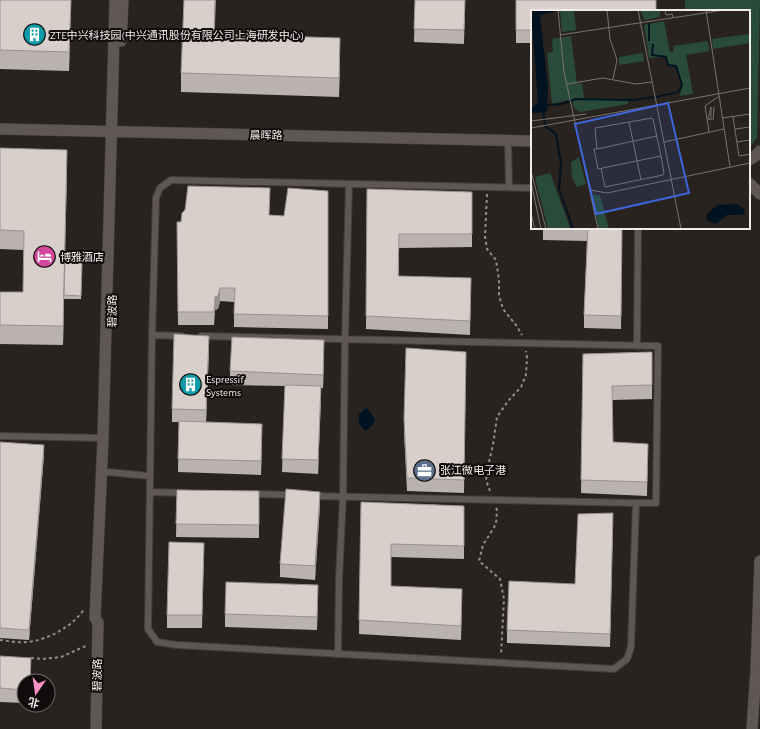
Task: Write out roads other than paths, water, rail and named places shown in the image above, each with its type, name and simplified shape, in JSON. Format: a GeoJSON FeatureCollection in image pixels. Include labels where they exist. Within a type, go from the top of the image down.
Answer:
{"type":"FeatureCollection","features":[{"type":"Feature","properties":{"kind":"street","name":"碧波路"},"geometry":{"type":"LineString","coordinates":[[115,0],[115,132]]}},
{"type":"Feature","properties":{"kind":"street","name":"碧波路"},"geometry":{"type":"LineString","coordinates":[[96,729],[98,622],[95,618],[105,438],[115,132],[123,0]]}},
{"type":"Feature","properties":{"kind":"street","name":"晨晖路"},"geometry":{"type":"LineString","coordinates":[[0,129],[531,141]]}},
{"type":"Feature","properties":{"kind":"street"},"geometry":{"type":"LineString","coordinates":[[750,159],[760,151]]}},
{"type":"Feature","properties":{"kind":"street"},"geometry":{"type":"LineString","coordinates":[[750,184],[760,194]]}},
{"type":"Feature","properties":{"kind":"street","name":"碧波路"},"geometry":{"type":"LineString","coordinates":[[98,622],[101,618],[107,472],[105,438]]}},
{"type":"Feature","properties":{"kind":"street"},"geometry":{"type":"LineString","coordinates":[[752,729],[760,562]]}},
{"type":"Feature","properties":{"kind":"lane"},"geometry":{"type":"LineString","coordinates":[[508,140],[509,187]]}},
{"type":"Feature","properties":{"kind":"lane"},"geometry":{"type":"LineString","coordinates":[[531,188],[171,180],[160,188],[156,198],[152,335],[148,629],[157,642],[177,645],[614,669],[627,659],[631,647],[636,503]]}},
{"type":"Feature","properties":{"kind":"lane"},"geometry":{"type":"LineString","coordinates":[[338,654],[339,579],[343,496],[349,184]]}},
{"type":"Feature","properties":{"kind":"lane"},"geometry":{"type":"LineString","coordinates":[[637,346],[638,229]]}},
{"type":"Feature","properties":{"kind":"lane"},"geometry":{"type":"LineString","coordinates":[[152,335],[190,336]]}},
{"type":"Feature","properties":{"kind":"lane"},"geometry":{"type":"LineString","coordinates":[[198,336],[658,346],[656,503],[305,496]]}},
{"type":"Feature","properties":{"kind":"lane"},"geometry":{"type":"LineString","coordinates":[[0,436],[105,438]]}},
{"type":"Feature","properties":{"kind":"lane"},"geometry":{"type":"LineString","coordinates":[[107,472],[150,476]]}},
{"type":"Feature","properties":{"kind":"lane"},"geometry":{"type":"LineString","coordinates":[[150,492],[189,493]]}},
{"type":"Feature","properties":{"kind":"lane"},"geometry":{"type":"LineString","coordinates":[[243,494],[297,495]]}},
{"type":"Feature","properties":{"kind":"water"},"geometry":{"type":"Polygon","coordinates":[[[365,408],[368,409],[375,419],[373,424],[366,431],[360,425],[359,420],[359,414],[365,408]]]}},
{"type":"Feature","properties":{"kind":"place","name":"ZTE中兴科技园(中兴通讯股份有限公司上海研发中心)"},"geometry":{"type":"Point","coordinates":[35,35]}},
{"type":"Feature","properties":{"kind":"place","name":"博雅酒店"},"geometry":{"type":"Point","coordinates":[45,257]}},
{"type":"Feature","properties":{"kind":"place","name":"Espressif Systems"},"geometry":{"type":"Point","coordinates":[190,385]}},
{"type":"Feature","properties":{"kind":"place","name":"张江微电子港"},"geometry":{"type":"Point","coordinates":[424,470]}}]}
